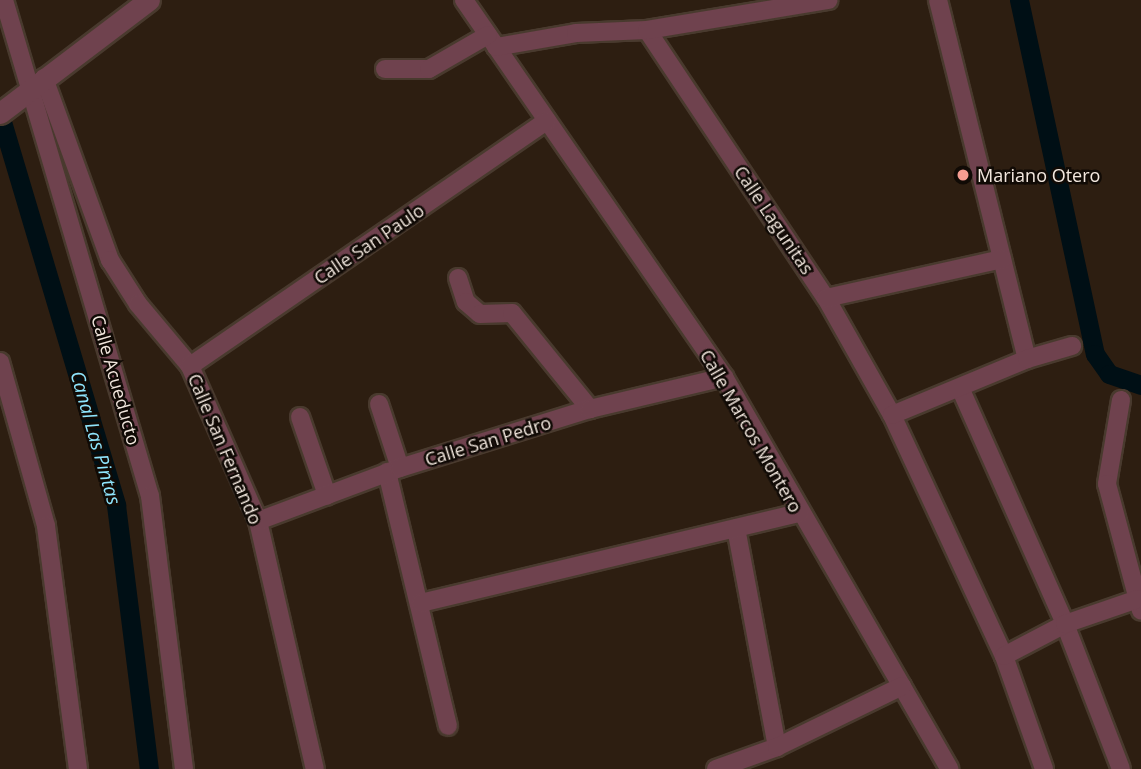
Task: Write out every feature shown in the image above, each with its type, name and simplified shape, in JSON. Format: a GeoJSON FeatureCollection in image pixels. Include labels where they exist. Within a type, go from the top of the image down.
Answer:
{"type":"FeatureCollection","features":[{"type":"Feature","properties":{"kind":"street","name":"Calle Acueducto"},"geometry":{"type":"LineString","coordinates":[[4,0],[37,84],[150,496],[184,769]]}},
{"type":"Feature","properties":{"kind":"street"},"geometry":{"type":"LineString","coordinates":[[6,108],[149,0]]}},
{"type":"Feature","properties":{"kind":"street","name":"Calle Marcos Montero"},"geometry":{"type":"LineString","coordinates":[[465,0],[723,377],[948,769]]}},
{"type":"Feature","properties":{"kind":"street"},"geometry":{"type":"LineString","coordinates":[[385,69],[429,69],[492,41],[647,30],[825,0]]}},
{"type":"Feature","properties":{"kind":"street"},"geometry":{"type":"LineString","coordinates":[[938,0],[1027,359]]}},
{"type":"Feature","properties":{"kind":"street","name":"Calle Lagunitas"},"geometry":{"type":"LineString","coordinates":[[647,30],[826,298],[892,415],[1004,656],[1044,769]]}},
{"type":"Feature","properties":{"kind":"street","name":"Calle San Fernando"},"geometry":{"type":"LineString","coordinates":[[37,84],[110,260],[138,304],[190,366],[258,521],[315,769]]}},
{"type":"Feature","properties":{"kind":"street","name":"Calle San Paulo"},"geometry":{"type":"LineString","coordinates":[[190,366],[547,121]]}},
{"type":"Feature","properties":{"kind":"street"},"geometry":{"type":"LineString","coordinates":[[826,298],[1002,259]]}},
{"type":"Feature","properties":{"kind":"street"},"geometry":{"type":"LineString","coordinates":[[458,278],[466,302],[480,314],[512,313],[590,409]]}},
{"type":"Feature","properties":{"kind":"street"},"geometry":{"type":"LineString","coordinates":[[892,415],[961,390],[1027,359],[1072,346]]}},
{"type":"Feature","properties":{"kind":"street"},"geometry":{"type":"LineString","coordinates":[[0,362],[46,526],[78,769]]}},
{"type":"Feature","properties":{"kind":"street","name":"Calle San Pedro"},"geometry":{"type":"LineString","coordinates":[[258,521],[394,470],[590,409],[723,377]]}},
{"type":"Feature","properties":{"kind":"street"},"geometry":{"type":"LineString","coordinates":[[961,390],[1065,624],[1121,769]]}},
{"type":"Feature","properties":{"kind":"street"},"geometry":{"type":"LineString","coordinates":[[1004,656],[1065,624],[1139,605],[1107,484],[1121,400]]}},
{"type":"Feature","properties":{"kind":"street"},"geometry":{"type":"LineString","coordinates":[[379,404],[448,726]]}},
{"type":"Feature","properties":{"kind":"street"},"geometry":{"type":"LineString","coordinates":[[300,417],[327,495]]}},
{"type":"Feature","properties":{"kind":"street"},"geometry":{"type":"LineString","coordinates":[[421,603],[799,513]]}},
{"type":"Feature","properties":{"kind":"street"},"geometry":{"type":"LineString","coordinates":[[736,528],[777,747]]}},
{"type":"Feature","properties":{"kind":"street"},"geometry":{"type":"LineString","coordinates":[[716,769],[777,747],[902,686]]}},
{"type":"Feature","properties":{"kind":"waterway"},"geometry":{"type":"LineString","coordinates":[[1019,0],[1095,354],[1109,374],[1141,385]]}},
{"type":"Feature","properties":{"kind":"waterway","name":"Canal Las Pintas"},"geometry":{"type":"LineString","coordinates":[[0,115],[116,505],[149,769]]}},
{"type":"Feature","properties":{"kind":"place","name":"Mariano Otero"},"geometry":{"type":"Point","coordinates":[963,175]}}]}
